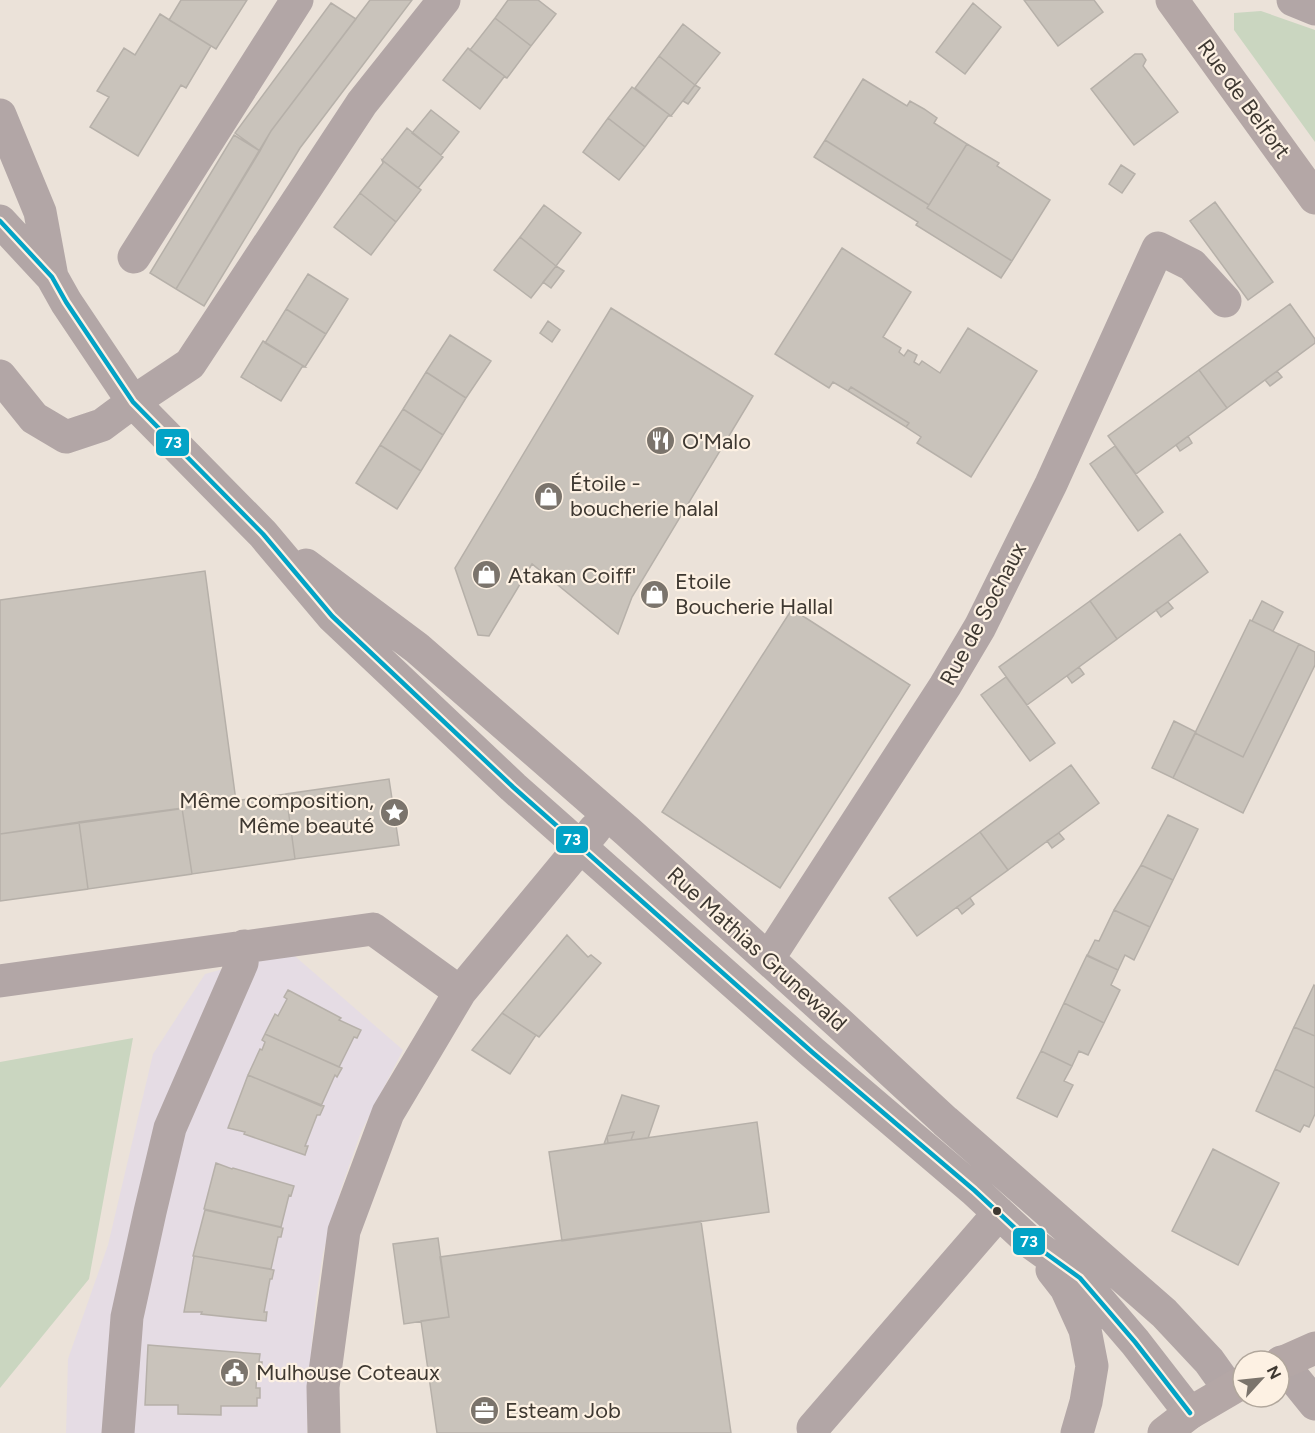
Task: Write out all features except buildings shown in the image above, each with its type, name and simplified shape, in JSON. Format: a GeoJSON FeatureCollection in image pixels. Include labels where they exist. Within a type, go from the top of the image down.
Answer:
{"type":"FeatureCollection","features":[{"type":"Feature","properties":{"kind":"main road","name":"Rue de Belfort"},"geometry":{"type":"LineString","coordinates":[[1172,0],[1315,198]]}},
{"type":"Feature","properties":{"kind":"main road"},"geometry":{"type":"LineString","coordinates":[[1291,1358],[1315,1348]]}},
{"type":"Feature","properties":{"kind":"main road"},"geometry":{"type":"LineString","coordinates":[[1164,1433],[1190,1413],[1231,1388]]}},
{"type":"Feature","properties":{"kind":"street"},"geometry":{"type":"LineString","coordinates":[[134,256],[297,0]]}},
{"type":"Feature","properties":{"kind":"street"},"geometry":{"type":"LineString","coordinates":[[0,376],[34,418],[66,437],[102,425],[190,364],[362,103],[444,0]]}},
{"type":"Feature","properties":{"kind":"street"},"geometry":{"type":"LineString","coordinates":[[1293,0],[1315,9]]}},
{"type":"Feature","properties":{"kind":"street","name":"Rue Mathias Grunewald"},"geometry":{"type":"LineString","coordinates":[[0,115],[40,212],[52,277]]}},
{"type":"Feature","properties":{"kind":"street","name":"Rue Mathias Grunewald"},"geometry":{"type":"LineString","coordinates":[[0,221],[52,277],[66,302],[133,402],[263,534],[340,624],[513,787],[812,1052],[1030,1242],[1080,1278],[1190,1413]]}},
{"type":"Feature","properties":{"kind":"street","name":"Rue de Sochaux"},"geometry":{"type":"LineString","coordinates":[[768,959],[945,686],[980,627],[1051,484],[1158,248],[1192,265],[1225,302]]}},
{"type":"Feature","properties":{"kind":"street","name":"Rue Mathias Grunewald"},"geometry":{"type":"LineString","coordinates":[[263,534],[417,648],[768,959],[945,1121],[1164,1313],[1209,1361],[1231,1381]]}},
{"type":"Feature","properties":{"kind":"street"},"geometry":{"type":"LineString","coordinates":[[324,1433],[323,1387],[344,1231],[388,1113],[460,992],[607,815]]}},
{"type":"Feature","properties":{"kind":"street"},"geometry":{"type":"LineString","coordinates":[[0,981],[373,929],[460,992]]}},
{"type":"Feature","properties":{"kind":"street"},"geometry":{"type":"LineString","coordinates":[[118,1433],[127,1317],[170,1128],[242,963],[244,946]]}},
{"type":"Feature","properties":{"kind":"street"},"geometry":{"type":"LineString","coordinates":[[813,1428],[999,1213]]}},
{"type":"Feature","properties":{"kind":"street","name":"Rue Mathias Grunewald"},"geometry":{"type":"LineString","coordinates":[[1030,1242],[1066,1288],[1085,1330],[1092,1366],[1084,1410],[1077,1433]]}},
{"type":"Feature","properties":{"kind":"street"},"geometry":{"type":"LineString","coordinates":[[1291,1376],[1315,1404]]}},
{"type":"Feature","properties":{"kind":"shaded area"},"geometry":{"type":"Polygon","coordinates":[[[289,951],[403,1050],[361,1132],[341,1189],[323,1253],[311,1354],[307,1433],[66,1433],[68,1359],[108,1245],[153,1054],[205,974],[289,951]]]}},
{"type":"Feature","properties":{"kind":"green space"},"geometry":{"type":"Polygon","coordinates":[[[1261,11],[1315,30],[1315,142],[1234,30],[1234,13],[1261,11]]]}},
{"type":"Feature","properties":{"kind":"green space"},"geometry":{"type":"Polygon","coordinates":[[[133,1038],[89,1279],[0,1388],[0,1062],[133,1038]]]}},
{"type":"Feature","properties":{"kind":"transit line","name":"73"},"geometry":{"type":"LineString","coordinates":[[0,221],[52,277],[66,302],[133,402],[263,534],[332,616],[513,787],[812,1052],[974,1190],[1030,1242],[1080,1278],[1135,1342],[1190,1413]]}},
{"type":"Feature","properties":{"kind":"place","name":"O'Malo"},"geometry":{"type":"Point","coordinates":[661,441]}},
{"type":"Feature","properties":{"kind":"place","name":"Étoile - boucherie halal"},"geometry":{"type":"Point","coordinates":[549,496]}},
{"type":"Feature","properties":{"kind":"place","name":"Atakan Coiff'"},"geometry":{"type":"Point","coordinates":[487,575]}},
{"type":"Feature","properties":{"kind":"place","name":"Etoile Boucherie Hallal"},"geometry":{"type":"Point","coordinates":[654,594]}},
{"type":"Feature","properties":{"kind":"place","name":"Même composition, Même beauté"},"geometry":{"type":"Point","coordinates":[395,813]}},
{"type":"Feature","properties":{"kind":"place","name":"Mulhouse Coteaux"},"geometry":{"type":"Point","coordinates":[235,1372]}},
{"type":"Feature","properties":{"kind":"place","name":"Esteam Job"},"geometry":{"type":"Point","coordinates":[484,1410]}}]}
